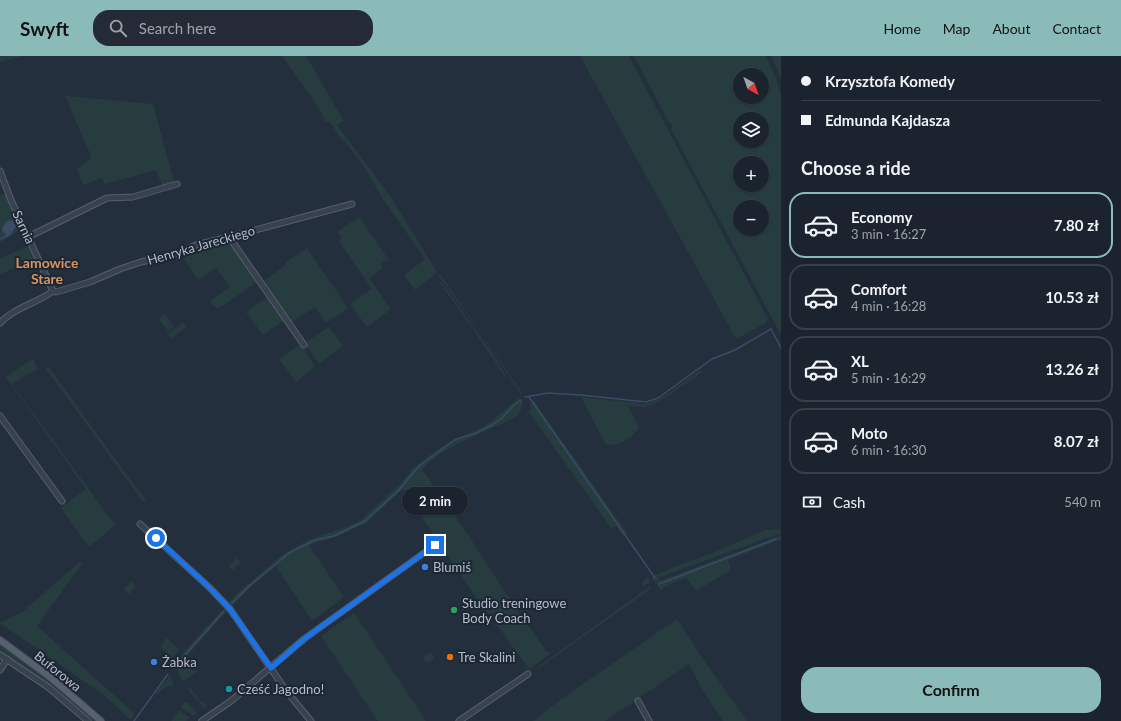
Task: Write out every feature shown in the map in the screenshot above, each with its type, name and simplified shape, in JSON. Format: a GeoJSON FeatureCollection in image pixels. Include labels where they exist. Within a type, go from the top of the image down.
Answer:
{"type":"FeatureCollection","features":[{"type":"Feature","properties":{"kind":"main road","name":"Buforowa"},"geometry":{"type":"LineString","coordinates":[[0,640],[50,677],[101,721]]}},
{"type":"Feature","properties":{"kind":"street","name":"Sarnia"},"geometry":{"type":"LineString","coordinates":[[0,171],[53,291]]}},
{"type":"Feature","properties":{"kind":"street"},"geometry":{"type":"LineString","coordinates":[[28,237],[107,198],[133,197],[177,184]]}},
{"type":"Feature","properties":{"kind":"street","name":"Henryka Jareckiego"},"geometry":{"type":"LineString","coordinates":[[53,291],[56,292],[90,282],[120,269],[179,253],[196,245],[352,204]]}},
{"type":"Feature","properties":{"kind":"street"},"geometry":{"type":"LineString","coordinates":[[229,237],[304,345]]}},
{"type":"Feature","properties":{"kind":"street"},"geometry":{"type":"LineString","coordinates":[[0,323],[12,312],[40,300],[53,291]]}},
{"type":"Feature","properties":{"kind":"street"},"geometry":{"type":"LineString","coordinates":[[0,416],[62,502]]}},
{"type":"Feature","properties":{"kind":"street"},"geometry":{"type":"LineString","coordinates":[[140,524],[213,591],[230,609],[287,692],[311,721]]}},
{"type":"Feature","properties":{"kind":"street"},"geometry":{"type":"LineString","coordinates":[[202,721],[231,701],[304,639],[435,545]]}},
{"type":"Feature","properties":{"kind":"street","name":"Buforowa"},"geometry":{"type":"LineString","coordinates":[[0,655],[48,687],[88,721]]}},
{"type":"Feature","properties":{"kind":"street"},"geometry":{"type":"LineString","coordinates":[[0,670],[7,659]]}},
{"type":"Feature","properties":{"kind":"street"},"geometry":{"type":"LineString","coordinates":[[459,721],[528,674]]}},
{"type":"Feature","properties":{"kind":"street"},"geometry":{"type":"LineString","coordinates":[[638,701],[649,721]]}},
{"type":"Feature","properties":{"kind":"green space"},"geometry":{"type":"Polygon","coordinates":[[[0,56],[23,56],[0,62],[0,56]]]}},
{"type":"Feature","properties":{"kind":"green space"},"geometry":{"type":"Polygon","coordinates":[[[282,56],[306,56],[344,121],[337,125],[391,197],[437,272],[415,290],[404,275],[425,259],[383,199],[363,165],[342,140],[329,121],[325,122],[321,111],[282,56]]]}},
{"type":"Feature","properties":{"kind":"green space"},"geometry":{"type":"Polygon","coordinates":[[[580,56],[629,56],[768,319],[766,323],[736,339],[580,56]]]}},
{"type":"Feature","properties":{"kind":"green space"},"geometry":{"type":"Polygon","coordinates":[[[634,56],[766,56],[778,83],[781,96],[781,335],[671,129],[673,126],[668,121],[634,56]]]}},
{"type":"Feature","properties":{"kind":"green space"},"geometry":{"type":"Polygon","coordinates":[[[772,56],[781,56],[781,80],[772,56]]]}},
{"type":"Feature","properties":{"kind":"green space"},"geometry":{"type":"Polygon","coordinates":[[[65,96],[153,104],[174,182],[162,185],[156,170],[105,184],[102,178],[83,185],[77,169],[92,158],[65,96]]]}},
{"type":"Feature","properties":{"kind":"green space"},"geometry":{"type":"Polygon","coordinates":[[[6,193],[20,228],[12,236],[0,242],[0,196],[6,193]]]}},
{"type":"Feature","properties":{"kind":"green space"},"geometry":{"type":"Polygon","coordinates":[[[359,217],[391,263],[386,260],[381,264],[382,269],[369,278],[391,309],[367,327],[350,304],[372,289],[339,241],[341,237],[337,232],[359,217]]]}},
{"type":"Feature","properties":{"kind":"green space"},"geometry":{"type":"Polygon","coordinates":[[[224,240],[229,241],[257,282],[218,309],[209,302],[230,287],[216,268],[198,280],[184,259],[185,255],[203,250],[202,247],[224,240]]]}},
{"type":"Feature","properties":{"kind":"green space"},"geometry":{"type":"Polygon","coordinates":[[[29,246],[37,262],[24,267],[23,265],[0,274],[0,258],[29,246]]]}},
{"type":"Feature","properties":{"kind":"green space"},"geometry":{"type":"Polygon","coordinates":[[[307,248],[348,308],[326,323],[315,307],[290,323],[262,282],[286,265],[285,263],[307,248]]]}},
{"type":"Feature","properties":{"kind":"green space"},"geometry":{"type":"Polygon","coordinates":[[[440,274],[523,394],[521,394],[481,334],[438,275],[440,274]]]}},
{"type":"Feature","properties":{"kind":"green space"},"geometry":{"type":"Polygon","coordinates":[[[439,282],[442,283],[492,353],[506,378],[471,326],[439,282]]]}},
{"type":"Feature","properties":{"kind":"green space"},"geometry":{"type":"Polygon","coordinates":[[[268,297],[284,320],[263,335],[246,312],[268,297]]]}},
{"type":"Feature","properties":{"kind":"green space"},"geometry":{"type":"Polygon","coordinates":[[[165,314],[174,327],[168,331],[159,319],[165,314]]]}},
{"type":"Feature","properties":{"kind":"green space"},"geometry":{"type":"Polygon","coordinates":[[[183,322],[186,327],[171,339],[168,334],[183,322]]]}},
{"type":"Feature","properties":{"kind":"green space"},"geometry":{"type":"Polygon","coordinates":[[[329,327],[343,346],[319,364],[304,343],[329,327]]]}},
{"type":"Feature","properties":{"kind":"green space"},"geometry":{"type":"Polygon","coordinates":[[[301,344],[314,365],[314,368],[296,382],[279,359],[301,344]]]}},
{"type":"Feature","properties":{"kind":"green space"},"geometry":{"type":"Polygon","coordinates":[[[33,358],[37,369],[12,384],[115,525],[89,547],[61,508],[86,489],[6,377],[33,358]]]}},
{"type":"Feature","properties":{"kind":"green space"},"geometry":{"type":"Polygon","coordinates":[[[49,367],[146,500],[143,502],[46,369],[49,367]]]}},
{"type":"Feature","properties":{"kind":"green space"},"geometry":{"type":"Polygon","coordinates":[[[700,370],[702,372],[668,396],[652,405],[644,407],[628,406],[639,427],[633,435],[621,443],[606,445],[581,397],[645,404],[657,400],[700,370]]]}},
{"type":"Feature","properties":{"kind":"green space"},"geometry":{"type":"Polygon","coordinates":[[[519,398],[523,402],[522,407],[514,418],[454,446],[432,460],[422,469],[547,652],[551,653],[529,669],[481,605],[403,489],[366,523],[336,537],[309,545],[344,597],[312,621],[276,567],[279,564],[252,586],[232,606],[229,602],[281,556],[292,549],[308,540],[346,527],[361,520],[401,483],[412,469],[430,455],[449,442],[481,428],[519,398]]]}},
{"type":"Feature","properties":{"kind":"green space"},"geometry":{"type":"Polygon","coordinates":[[[534,401],[627,533],[623,536],[616,526],[611,528],[529,412],[531,407],[530,404],[534,401]]]}},
{"type":"Feature","properties":{"kind":"green space"},"geometry":{"type":"Polygon","coordinates":[[[781,529],[781,533],[658,578],[660,581],[781,535],[781,541],[779,540],[728,560],[731,570],[696,591],[686,578],[666,586],[661,590],[652,579],[656,574],[657,575],[671,568],[707,555],[765,530],[781,529]]]}},
{"type":"Feature","properties":{"kind":"green space"},"geometry":{"type":"Polygon","coordinates":[[[236,558],[241,563],[233,570],[229,566],[236,558]]]}},
{"type":"Feature","properties":{"kind":"green space"},"geometry":{"type":"Polygon","coordinates":[[[80,562],[82,564],[37,626],[135,714],[131,720],[105,696],[0,623],[22,612],[80,562]]]}},
{"type":"Feature","properties":{"kind":"green space"},"geometry":{"type":"Polygon","coordinates":[[[648,577],[650,582],[638,591],[643,587],[643,581],[648,577]]]}},
{"type":"Feature","properties":{"kind":"green space"},"geometry":{"type":"Polygon","coordinates":[[[131,581],[136,586],[129,594],[124,589],[131,581]]]}},
{"type":"Feature","properties":{"kind":"green space"},"geometry":{"type":"Polygon","coordinates":[[[649,587],[652,588],[539,668],[538,667],[649,587]]]}},
{"type":"Feature","properties":{"kind":"green space"},"geometry":{"type":"Polygon","coordinates":[[[638,591],[552,653],[551,653],[638,591]]]}},
{"type":"Feature","properties":{"kind":"green space"},"geometry":{"type":"Polygon","coordinates":[[[225,608],[227,611],[181,663],[185,660],[193,671],[197,671],[184,681],[182,680],[174,664],[205,628],[225,608]]]}},
{"type":"Feature","properties":{"kind":"green space"},"geometry":{"type":"Polygon","coordinates":[[[354,613],[426,721],[378,721],[321,636],[354,613]]]}},
{"type":"Feature","properties":{"kind":"green space"},"geometry":{"type":"Polygon","coordinates":[[[677,619],[747,721],[723,721],[702,689],[689,664],[605,721],[533,721],[560,700],[677,619]]]}},
{"type":"Feature","properties":{"kind":"green space"},"geometry":{"type":"Polygon","coordinates":[[[167,638],[179,650],[172,658],[160,646],[167,638]]]}},
{"type":"Feature","properties":{"kind":"green space"},"geometry":{"type":"Polygon","coordinates":[[[0,644],[55,684],[96,721],[91,721],[48,685],[0,651],[0,644]]]}},
{"type":"Feature","properties":{"kind":"green space"},"geometry":{"type":"Polygon","coordinates":[[[431,652],[435,659],[427,663],[423,657],[431,652]]]}},
{"type":"Feature","properties":{"kind":"green space"},"geometry":{"type":"Polygon","coordinates":[[[170,676],[173,685],[164,688],[157,695],[155,693],[170,676]]]}},
{"type":"Feature","properties":{"kind":"green space"},"geometry":{"type":"Polygon","coordinates":[[[189,687],[194,694],[196,694],[200,702],[203,701],[206,706],[205,709],[189,691],[189,687]]]}},
{"type":"Feature","properties":{"kind":"green space"},"geometry":{"type":"Polygon","coordinates":[[[187,702],[197,713],[194,716],[180,708],[187,702]]]}},
{"type":"Feature","properties":{"kind":"green space"},"geometry":{"type":"Polygon","coordinates":[[[179,710],[189,718],[186,721],[171,721],[179,710]]]}},
{"type":"Feature","properties":{"kind":"water"},"geometry":{"type":"Polygon","coordinates":[[[12,220],[16,226],[7,237],[2,228],[6,222],[12,220]]]}},
{"type":"Feature","properties":{"kind":"waterway"},"geometry":{"type":"LineString","coordinates":[[0,239],[6,236]]}},
{"type":"Feature","properties":{"kind":"waterway"},"geometry":{"type":"LineString","coordinates":[[525,397],[548,393],[646,402],[658,398],[712,359],[735,350],[771,329],[781,348]]}},
{"type":"Feature","properties":{"kind":"waterway"},"geometry":{"type":"LineString","coordinates":[[529,397],[655,578]]}},
{"type":"Feature","properties":{"kind":"waterway"},"geometry":{"type":"LineString","coordinates":[[232,603],[248,587],[289,553],[315,540],[334,536],[365,521],[399,490],[419,466],[456,439],[474,434],[492,425],[502,418],[521,400]]}},
{"type":"Feature","properties":{"kind":"waterway"},"geometry":{"type":"LineString","coordinates":[[659,584],[776,539]]}},
{"type":"Feature","properties":{"kind":"waterway"},"geometry":{"type":"LineString","coordinates":[[176,665],[224,611]]}},
{"type":"Feature","properties":{"kind":"waterway"},"geometry":{"type":"LineString","coordinates":[[134,721],[168,674]]}},
{"type":"Feature","properties":{"kind":"place","name":"Blumiś"},"geometry":{"type":"Point","coordinates":[425,567]}},
{"type":"Feature","properties":{"kind":"place","name":"Studio treningowe Body Coach"},"geometry":{"type":"Point","coordinates":[454,610]}},
{"type":"Feature","properties":{"kind":"place","name":"Tre Skalini"},"geometry":{"type":"Point","coordinates":[450,657]}},
{"type":"Feature","properties":{"kind":"place","name":"Żabka"},"geometry":{"type":"Point","coordinates":[154,662]}},
{"type":"Feature","properties":{"kind":"place","name":"Cześć Jagodno!"},"geometry":{"type":"Point","coordinates":[229,689]}},
{"type":"Feature","properties":{"kind":"district","name":"Lamowice Stare"},"geometry":{"type":"Point","coordinates":[47,270]}},
{"type":"Feature","properties":{"kind":"route"},"geometry":{"type":"LineString","coordinates":[[156,538],[210,588],[230,609],[271,668],[304,639],[435,545]]}}]}
